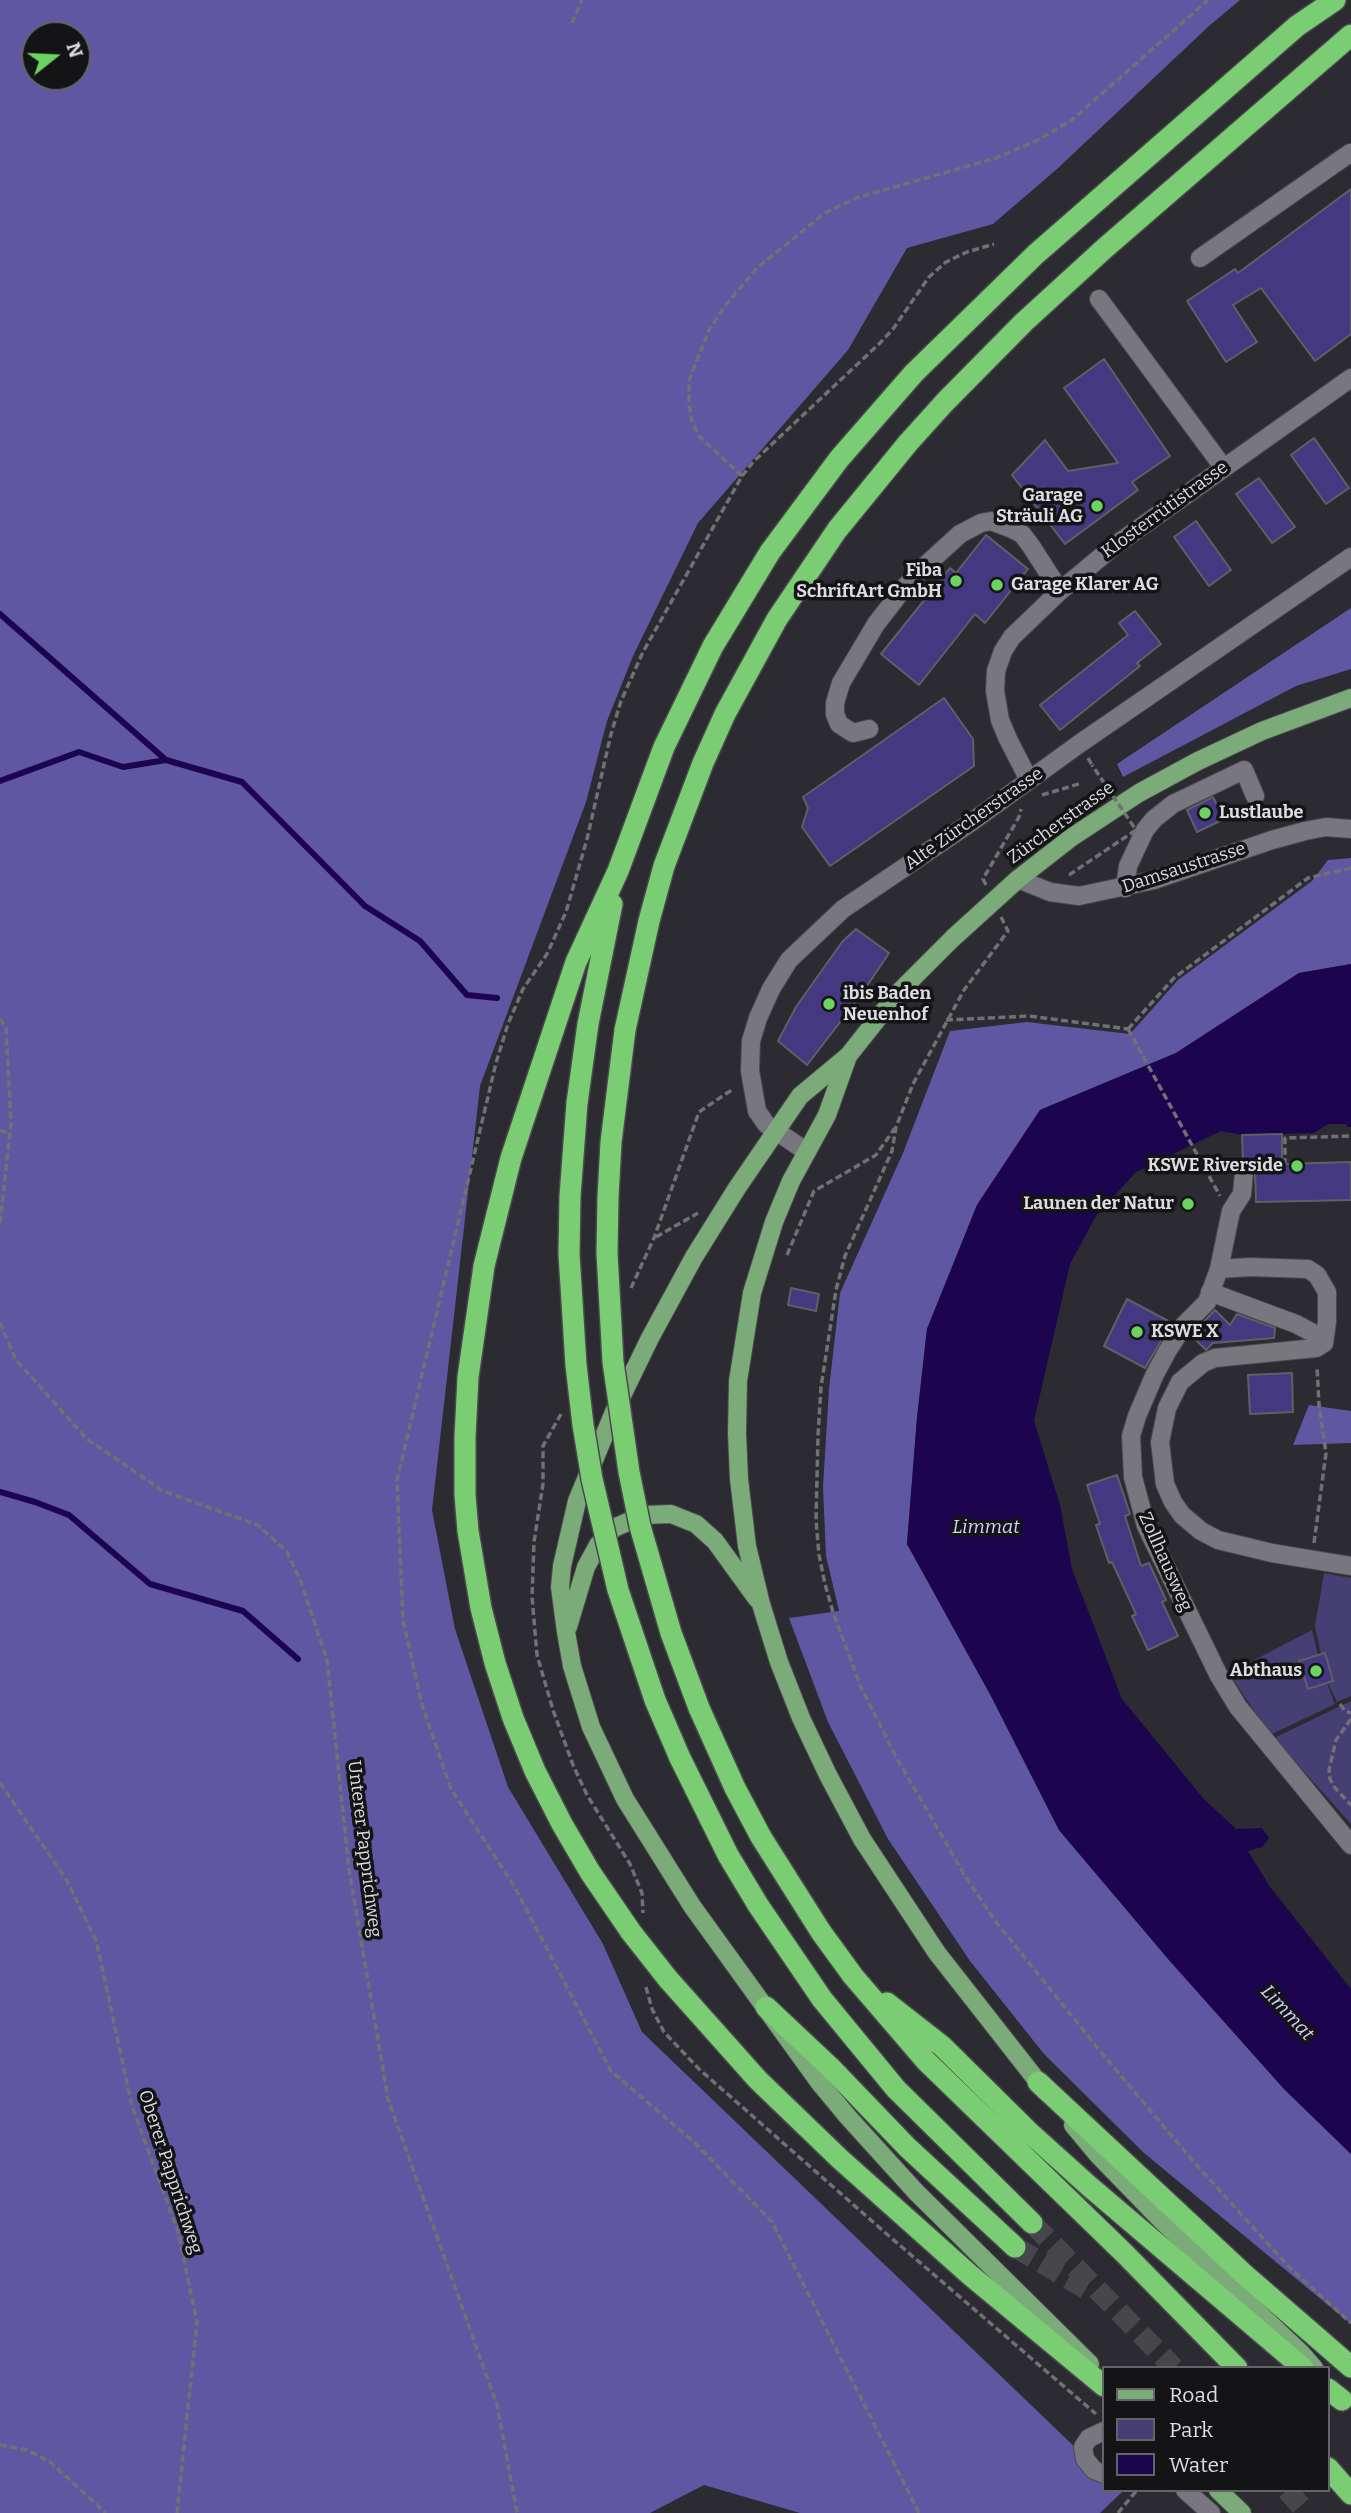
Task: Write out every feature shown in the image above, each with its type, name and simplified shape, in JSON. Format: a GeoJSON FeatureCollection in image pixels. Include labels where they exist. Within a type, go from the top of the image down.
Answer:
{"type":"FeatureCollection","features":[{"type":"Feature","properties":{"kind":"highway"},"geometry":{"type":"LineString","coordinates":[[1297,26],[1320,0]]}},
{"type":"Feature","properties":{"kind":"highway"},"geometry":{"type":"LineString","coordinates":[[1102,2384],[970,2275],[839,2159],[731,2052],[631,1932],[590,1872],[535,1771],[513,1718],[495,1663],[477,1589],[468,1531],[465,1476],[468,1377],[477,1303],[498,1205],[576,962],[618,871],[664,747],[713,646],[770,552],[839,458],[914,373],[995,292],[1085,209],[1297,26],[1335,0]]}},
{"type":"Feature","properties":{"kind":"highway"},"geometry":{"type":"LineString","coordinates":[[1235,2366],[1133,2262],[926,2061],[853,1976],[798,1897],[761,1837],[735,1788],[699,1708],[671,1633],[640,1526],[620,1419],[613,1362],[607,1267],[608,1198],[612,1128],[625,1030],[636,972],[664,866],[703,763],[725,715],[777,620],[837,530],[926,422],[1024,322],[1105,248],[1351,35]]}},
{"type":"Feature","properties":{"kind":"highway"},"geometry":{"type":"LineString","coordinates":[[618,871],[588,1024],[577,1102],[569,1254],[573,1338],[583,1424],[594,1490],[618,1590],[655,1700],[702,1805],[746,1885],[789,1954],[896,2089],[976,2171],[1032,2223]]}},
{"type":"Feature","properties":{"kind":"highway"},"geometry":{"type":"LineString","coordinates":[[853,1976],[942,2046],[1058,2159],[1301,2366]]}},
{"type":"Feature","properties":{"kind":"highway"},"geometry":{"type":"LineString","coordinates":[[766,2007],[833,2070],[907,2147],[1015,2247]]}},
{"type":"Feature","properties":{"kind":"highway"},"geometry":{"type":"LineString","coordinates":[[1038,2082],[1245,2275],[1351,2367]]}},
{"type":"Feature","properties":{"kind":"highway"},"geometry":{"type":"LineString","coordinates":[[1330,2470],[1351,2494]]}},
{"type":"Feature","properties":{"kind":"main road","name":"Zürcherstrasse"},"geometry":{"type":"LineString","coordinates":[[848,1056],[898,993],[993,900],[1072,837],[1166,778],[1251,735],[1351,698]]}},
{"type":"Feature","properties":{"kind":"main road"},"geometry":{"type":"LineString","coordinates":[[848,1056],[800,1096],[775,1131],[694,1257],[614,1412],[577,1502],[566,1546],[560,1587],[566,1632],[582,1702],[612,1775],[692,1906],[819,2082],[889,2162],[1102,2377]]}},
{"type":"Feature","properties":{"kind":"main road"},"geometry":{"type":"LineString","coordinates":[[848,1056],[827,1115],[786,1191],[762,1258],[745,1329],[738,1381],[738,1479],[747,1546],[779,1662],[801,1718],[862,1839],[937,1954],[1106,2163],[1312,2366]]}},
{"type":"Feature","properties":{"kind":"main road"},"geometry":{"type":"LineString","coordinates":[[566,1632],[586,1567],[598,1545],[614,1528],[643,1516],[671,1514],[696,1524],[715,1541],[761,1604]]}},
{"type":"Feature","properties":{"kind":"main road"},"geometry":{"type":"LineString","coordinates":[[1220,2492],[1242,2513]]}},
{"type":"Feature","properties":{"kind":"street"},"geometry":{"type":"LineString","coordinates":[[1200,258],[1351,155]]}},
{"type":"Feature","properties":{"kind":"street"},"geometry":{"type":"LineString","coordinates":[[1099,299],[1223,467]]}},
{"type":"Feature","properties":{"kind":"street","name":"Klosterrütistrasse"},"geometry":{"type":"LineString","coordinates":[[1032,789],[1000,720],[995,691],[996,671],[1003,651],[1012,637],[1123,539],[1351,378]]}},
{"type":"Feature","properties":{"kind":"street"},"geometry":{"type":"LineString","coordinates":[[869,729],[853,733],[839,724],[835,703],[841,683],[859,650],[904,588],[960,534],[991,521],[1010,527],[1022,534],[1060,592]]}},
{"type":"Feature","properties":{"kind":"street","name":"Alte Zürcherstrasse"},"geometry":{"type":"LineString","coordinates":[[807,1152],[766,1124],[757,1111],[750,1071],[751,1041],[758,1017],[789,960],[843,909],[1032,789],[1351,557]]}},
{"type":"Feature","properties":{"kind":"street"},"geometry":{"type":"LineString","coordinates":[[1125,888],[1128,866],[1145,830],[1173,804],[1244,770],[1255,796]]}},
{"type":"Feature","properties":{"kind":"street","name":"Damsaustrasse"},"geometry":{"type":"LineString","coordinates":[[1018,879],[1066,896],[1125,888],[1305,831],[1326,827],[1351,829]]}},
{"type":"Feature","properties":{"kind":"street","name":"Zollhausweg"},"geometry":{"type":"LineString","coordinates":[[1244,1172],[1242,1194],[1231,1211],[1219,1269],[1207,1302],[1184,1325],[1168,1350],[1154,1374],[1137,1416],[1131,1436],[1131,1454],[1138,1501],[1151,1537],[1199,1637],[1238,1707],[1351,1846]]}},
{"type":"Feature","properties":{"kind":"street"},"geometry":{"type":"LineString","coordinates":[[1219,1269],[1308,1269],[1317,1275],[1327,1292],[1328,1322],[1320,1346]]}},
{"type":"Feature","properties":{"kind":"street"},"geometry":{"type":"LineString","coordinates":[[1210,1292],[1296,1324],[1311,1332],[1320,1346]]}},
{"type":"Feature","properties":{"kind":"street"},"geometry":{"type":"LineString","coordinates":[[1320,1346],[1226,1356],[1203,1363],[1172,1393],[1162,1421],[1160,1442],[1166,1484],[1173,1502],[1182,1515],[1201,1531],[1218,1540],[1272,1553],[1351,1566]]}},
{"type":"Feature","properties":{"kind":"street"},"geometry":{"type":"LineString","coordinates":[[1102,2422],[1083,2447],[1085,2459],[1094,2470],[1102,2473]]}},
{"type":"Feature","properties":{"kind":"street"},"geometry":{"type":"LineString","coordinates":[[1187,2492],[1211,2513]]}},
{"type":"Feature","properties":{"kind":"path"},"geometry":{"type":"LineString","coordinates":[[572,23],[582,0]]}},
{"type":"Feature","properties":{"kind":"path"},"geometry":{"type":"LineString","coordinates":[[742,476],[700,437],[692,422],[689,380],[709,330],[724,306],[757,268],[825,213],[856,198],[996,158],[1038,140],[1072,120],[1208,0]]}},
{"type":"Feature","properties":{"kind":"path"},"geometry":{"type":"LineString","coordinates":[[1069,875],[1136,830],[1093,765]]}},
{"type":"Feature","properties":{"kind":"path"},"geometry":{"type":"LineString","coordinates":[[1082,783],[1032,789],[983,879],[1008,931],[964,990],[946,1020],[914,1084],[897,1127],[892,1151],[849,1245],[836,1290],[821,1387],[816,1520],[818,1543],[833,1612],[860,1685],[895,1755],[965,1876],[996,1922],[1193,2161],[1290,2268],[1351,2323]]}},
{"type":"Feature","properties":{"kind":"path"},"geometry":{"type":"LineString","coordinates":[[1128,1029],[1174,978],[1308,878],[1351,868]]}},
{"type":"Feature","properties":{"kind":"path"},"geometry":{"type":"LineString","coordinates":[[946,1020],[1029,1016],[1128,1029]]}},
{"type":"Feature","properties":{"kind":"path"},"geometry":{"type":"LineString","coordinates":[[0,1019],[6,1028],[11,1123],[0,1224]]}},
{"type":"Feature","properties":{"kind":"path"},"geometry":{"type":"LineString","coordinates":[[1128,1029],[1212,1180]]}},
{"type":"Feature","properties":{"kind":"path"},"geometry":{"type":"LineString","coordinates":[[654,1238],[699,1112],[734,1088],[750,1071]]}},
{"type":"Feature","properties":{"kind":"path"},"geometry":{"type":"LineString","coordinates":[[787,1255],[814,1191],[876,1155],[897,1127]]}},
{"type":"Feature","properties":{"kind":"path"},"geometry":{"type":"LineString","coordinates":[[0,1130],[9,1134]]}},
{"type":"Feature","properties":{"kind":"path"},"geometry":{"type":"LineString","coordinates":[[1282,1161],[1285,1162],[1285,1138],[1351,1136]]}},
{"type":"Feature","properties":{"kind":"path","name":"Unterer Papprichweg"},"geometry":{"type":"LineString","coordinates":[[0,1323],[16,1360],[87,1439],[163,1491],[258,1525],[287,1552],[301,1582],[327,1660],[349,1869],[388,2099],[497,2405],[517,2513]]}},
{"type":"Feature","properties":{"kind":"path"},"geometry":{"type":"LineString","coordinates":[[1312,1559],[1326,1453],[1319,1405],[1320,1346]]}},
{"type":"Feature","properties":{"kind":"path"},"geometry":{"type":"LineString","coordinates":[[1340,1704],[1345,1711],[1351,1713]]}},
{"type":"Feature","properties":{"kind":"path"},"geometry":{"type":"LineString","coordinates":[[1351,1719],[1336,1740],[1329,1770],[1335,1788],[1351,1805]]}},
{"type":"Feature","properties":{"kind":"path","name":"Oberer Papprichweg"},"geometry":{"type":"LineString","coordinates":[[0,1783],[66,1879],[96,1940],[132,2106],[178,2232],[197,2322],[177,2513]]}},
{"type":"Feature","properties":{"kind":"path"},"geometry":{"type":"LineString","coordinates":[[645,1983],[652,2009],[664,2032],[699,2069],[1102,2422]]}},
{"type":"Feature","properties":{"kind":"path"},"geometry":{"type":"LineString","coordinates":[[0,2445],[27,2450],[50,2462],[106,2513]]}},
{"type":"Feature","properties":{"kind":"path"},"geometry":{"type":"LineString","coordinates":[[1118,2513],[1135,2492]]}},
{"type":"Feature","properties":{"kind":"green space"},"geometry":{"type":"Polygon","coordinates":[[[1324,1573],[1351,1578],[1351,1696],[1337,1702],[1328,1683],[1333,1681],[1325,1654],[1321,1654],[1315,1626],[1324,1573]]]}},
{"type":"Feature","properties":{"kind":"green space"},"geometry":{"type":"Polygon","coordinates":[[[1312,1630],[1318,1655],[1308,1689],[1327,1683],[1335,1704],[1270,1735],[1229,1673],[1312,1630]]]}},
{"type":"Feature","properties":{"kind":"green space"},"geometry":{"type":"Polygon","coordinates":[[[1351,1701],[1351,1824],[1274,1738],[1351,1701]]]}},
{"type":"Feature","properties":{"kind":"shaded area"},"geometry":{"type":"Polygon","coordinates":[[[0,0],[1240,0],[1057,169],[993,224],[907,248],[848,350],[698,523],[633,656],[607,721],[586,802],[480,1086],[432,1510],[455,1629],[508,1787],[603,1944],[642,2032],[1102,2473],[1102,2492],[1122,2492],[1100,2513],[800,2513],[704,2485],[650,2513],[0,2513],[0,0]]]}},
{"type":"Feature","properties":{"kind":"shaded area"},"geometry":{"type":"Polygon","coordinates":[[[1351,608],[1351,669],[1296,686],[1123,777],[1117,764],[1351,608]]]}},
{"type":"Feature","properties":{"kind":"shaded area"},"geometry":{"type":"Polygon","coordinates":[[[1351,858],[1351,964],[1299,973],[1176,1053],[1040,1110],[977,1205],[927,1329],[907,1544],[991,1696],[1059,1830],[1169,1960],[1284,2089],[1351,2154],[1351,2324],[1144,2153],[1044,2054],[970,1961],[888,1839],[828,1722],[789,1618],[839,1611],[826,1556],[823,1487],[829,1389],[840,1293],[903,1153],[950,1031],[1027,1022],[1130,1034],[1178,980],[1312,881],[1328,860],[1351,858]]]}},
{"type":"Feature","properties":{"kind":"shaded area"},"geometry":{"type":"Polygon","coordinates":[[[1309,1405],[1351,1411],[1351,1443],[1293,1445],[1309,1405]]]}},
{"type":"Feature","properties":{"kind":"water","name":"Limmat"},"geometry":{"type":"Polygon","coordinates":[[[1351,964],[1351,1127],[1347,1127],[1347,1124],[1328,1124],[1314,1133],[1242,1135],[1221,1131],[1136,1172],[1096,1216],[1070,1264],[1034,1421],[1060,1505],[1072,1569],[1122,1699],[1203,1798],[1236,1829],[1262,1828],[1269,1838],[1262,1847],[1248,1851],[1270,1887],[1351,1989],[1351,2154],[1284,2089],[1169,1960],[1059,1830],[991,1696],[907,1544],[927,1329],[977,1205],[1040,1110],[1176,1053],[1299,973],[1351,964]]]}},
{"type":"Feature","properties":{"kind":"building"},"geometry":{"type":"Polygon","coordinates":[[[1351,189],[1351,334],[1315,361],[1261,288],[1233,305],[1257,342],[1226,362],[1187,301],[1235,269],[1238,273],[1351,189]]]}},
{"type":"Feature","properties":{"kind":"building"},"geometry":{"type":"Polygon","coordinates":[[[1104,359],[1170,456],[1132,482],[1138,490],[1065,544],[1012,475],[1045,440],[1068,471],[1118,463],[1064,388],[1104,359]]]}},
{"type":"Feature","properties":{"kind":"building"},"geometry":{"type":"Polygon","coordinates":[[[1314,438],[1349,488],[1326,504],[1291,455],[1314,438]]]}},
{"type":"Feature","properties":{"kind":"building"},"geometry":{"type":"Polygon","coordinates":[[[1259,478],[1295,527],[1272,543],[1236,494],[1259,478]]]}},
{"type":"Feature","properties":{"kind":"building"},"geometry":{"type":"Polygon","coordinates":[[[1196,521],[1231,570],[1209,586],[1174,537],[1196,521]]]}},
{"type":"Feature","properties":{"kind":"building"},"geometry":{"type":"Polygon","coordinates":[[[986,535],[1028,569],[985,623],[975,614],[919,685],[881,654],[950,568],[956,573],[986,535]]]}},
{"type":"Feature","properties":{"kind":"building"},"geometry":{"type":"Polygon","coordinates":[[[1135,611],[1161,644],[1137,663],[1140,666],[1060,730],[1040,705],[1128,635],[1119,623],[1135,611]]]}},
{"type":"Feature","properties":{"kind":"building"},"geometry":{"type":"Polygon","coordinates":[[[944,698],[973,739],[974,766],[830,866],[802,827],[808,808],[803,797],[944,698]]]}},
{"type":"Feature","properties":{"kind":"building","name":"Lustlaube"},"geometry":{"type":"Polygon","coordinates":[[[1213,797],[1224,819],[1197,832],[1187,810],[1213,797]]]}},
{"type":"Feature","properties":{"kind":"building"},"geometry":{"type":"Polygon","coordinates":[[[856,929],[889,953],[861,995],[807,1065],[778,1041],[796,1007],[842,942],[856,929]]]}},
{"type":"Feature","properties":{"kind":"building","name":"KSWE Riverside"},"geometry":{"type":"Polygon","coordinates":[[[1282,1134],[1282,1164],[1351,1162],[1351,1200],[1256,1202],[1255,1170],[1250,1163],[1243,1162],[1242,1135],[1282,1134]]]}},
{"type":"Feature","properties":{"kind":"building"},"geometry":{"type":"Polygon","coordinates":[[[791,1288],[819,1294],[816,1311],[788,1305],[791,1288]]]}},
{"type":"Feature","properties":{"kind":"building"},"geometry":{"type":"Polygon","coordinates":[[[1127,1299],[1172,1323],[1145,1368],[1104,1346],[1127,1299]]]}},
{"type":"Feature","properties":{"kind":"building"},"geometry":{"type":"Polygon","coordinates":[[[1215,1310],[1230,1325],[1237,1314],[1275,1328],[1274,1338],[1213,1343],[1206,1350],[1191,1335],[1215,1310]]]}},
{"type":"Feature","properties":{"kind":"building"},"geometry":{"type":"Polygon","coordinates":[[[1292,1373],[1293,1412],[1250,1414],[1248,1375],[1292,1373]]]}},
{"type":"Feature","properties":{"kind":"building"},"geometry":{"type":"Polygon","coordinates":[[[1117,1475],[1130,1514],[1125,1516],[1141,1566],[1149,1563],[1166,1600],[1162,1602],[1178,1636],[1148,1650],[1132,1616],[1136,1614],[1112,1562],[1109,1563],[1096,1525],[1100,1524],[1087,1485],[1117,1475]]]}},
{"type":"Feature","properties":{"kind":"building","name":"Abthaus"},"geometry":{"type":"Polygon","coordinates":[[[1325,1653],[1333,1681],[1308,1689],[1299,1661],[1325,1653]]]}},
{"type":"Feature","properties":{"kind":"waterway"},"geometry":{"type":"LineString","coordinates":[[0,614],[166,760],[242,782],[365,906],[420,941],[467,995],[497,998]]}},
{"type":"Feature","properties":{"kind":"waterway"},"geometry":{"type":"LineString","coordinates":[[0,781],[79,752],[123,767],[166,760]]}},
{"type":"Feature","properties":{"kind":"waterway"},"geometry":{"type":"LineString","coordinates":[[0,1492],[69,1515],[150,1584],[243,1611],[298,1659]]}},
{"type":"Feature","properties":{"kind":"tunnel"},"geometry":{"type":"LineString","coordinates":[[1032,2223],[1172,2366]]}},
{"type":"Feature","properties":{"kind":"tunnel"},"geometry":{"type":"LineString","coordinates":[[1015,2247],[1086,2289]]}},
{"type":"Feature","properties":{"kind":"tunnel"},"geometry":{"type":"LineString","coordinates":[[1289,2492],[1307,2513]]}},
{"type":"Feature","properties":{"kind":"place","name":"Garage Sträuli AG"},"geometry":{"type":"Point","coordinates":[1097,506]}},
{"type":"Feature","properties":{"kind":"place","name":"Fiba SchriftArt GmbH"},"geometry":{"type":"Point","coordinates":[956,581]}},
{"type":"Feature","properties":{"kind":"place","name":"Garage Klarer AG"},"geometry":{"type":"Point","coordinates":[997,585]}},
{"type":"Feature","properties":{"kind":"place","name":"Lustlaube"},"geometry":{"type":"Point","coordinates":[1205,813]}},
{"type":"Feature","properties":{"kind":"place","name":"ibis Baden Neuenhof"},"geometry":{"type":"Point","coordinates":[829,1004]}},
{"type":"Feature","properties":{"kind":"place","name":"KSWE Riverside"},"geometry":{"type":"Point","coordinates":[1297,1166]}},
{"type":"Feature","properties":{"kind":"place","name":"Launen der Natur"},"geometry":{"type":"Point","coordinates":[1188,1204]}},
{"type":"Feature","properties":{"kind":"place","name":"KSWE X"},"geometry":{"type":"Point","coordinates":[1137,1332]}},
{"type":"Feature","properties":{"kind":"place","name":"Abthaus"},"geometry":{"type":"Point","coordinates":[1316,1671]}}]}
